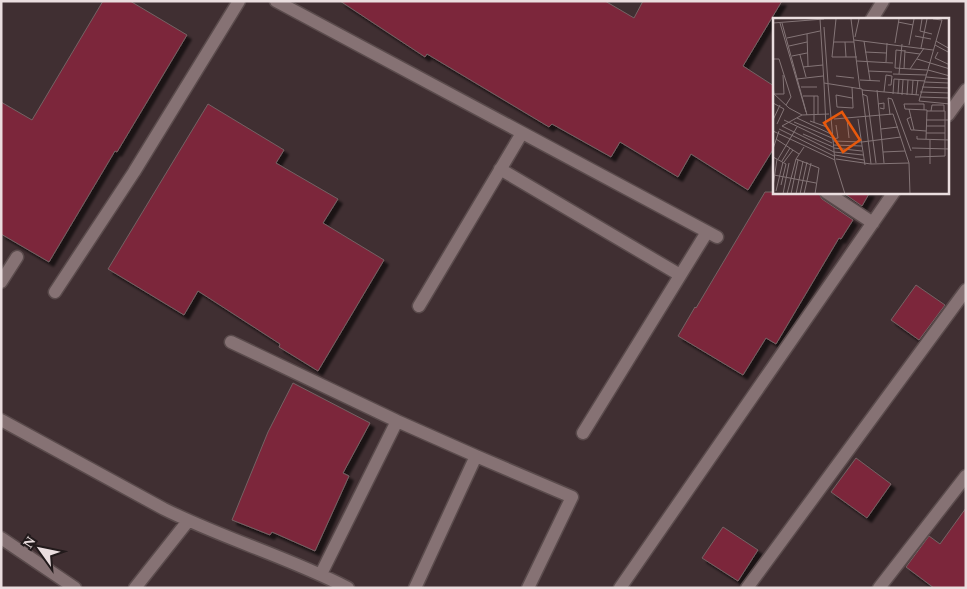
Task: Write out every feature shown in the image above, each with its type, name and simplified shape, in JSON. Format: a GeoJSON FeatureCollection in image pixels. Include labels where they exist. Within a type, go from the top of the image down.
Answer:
{"type":"FeatureCollection","features":[{"type":"Feature","properties":{"kind":"street"},"geometry":{"type":"LineString","coordinates":[[55,292],[134,172],[239,1]]}},
{"type":"Feature","properties":{"kind":"street"},"geometry":{"type":"LineString","coordinates":[[276,1],[712,234],[680,275],[583,433]]}},
{"type":"Feature","properties":{"kind":"street"},"geometry":{"type":"LineString","coordinates":[[873,18],[883,1]]}},
{"type":"Feature","properties":{"kind":"street"},"geometry":{"type":"LineString","coordinates":[[950,112],[966,90]]}},
{"type":"Feature","properties":{"kind":"street"},"geometry":{"type":"LineString","coordinates":[[419,306],[522,134]]}},
{"type":"Feature","properties":{"kind":"street"},"geometry":{"type":"LineString","coordinates":[[500,169],[680,275]]}},
{"type":"Feature","properties":{"kind":"street"},"geometry":{"type":"LineString","coordinates":[[829,194],[873,224]]}},
{"type":"Feature","properties":{"kind":"street"},"geometry":{"type":"LineString","coordinates":[[620,588],[893,194]]}},
{"type":"Feature","properties":{"kind":"street"},"geometry":{"type":"LineString","coordinates":[[1,282],[17,257]]}},
{"type":"Feature","properties":{"kind":"street"},"geometry":{"type":"LineString","coordinates":[[747,588],[966,290]]}},
{"type":"Feature","properties":{"kind":"street"},"geometry":{"type":"LineString","coordinates":[[231,342],[396,420],[572,496],[528,588]]}},
{"type":"Feature","properties":{"kind":"street"},"geometry":{"type":"LineString","coordinates":[[1,420],[188,521],[321,574],[348,588]]}},
{"type":"Feature","properties":{"kind":"street"},"geometry":{"type":"LineString","coordinates":[[321,574],[396,420]]}},
{"type":"Feature","properties":{"kind":"street"},"geometry":{"type":"LineString","coordinates":[[415,588],[476,456]]}},
{"type":"Feature","properties":{"kind":"street"},"geometry":{"type":"LineString","coordinates":[[879,588],[966,476]]}},
{"type":"Feature","properties":{"kind":"street"},"geometry":{"type":"LineString","coordinates":[[135,588],[188,521]]}},
{"type":"Feature","properties":{"kind":"street"},"geometry":{"type":"LineString","coordinates":[[1,538],[75,588]]}},
{"type":"Feature","properties":{"kind":"building"},"geometry":{"type":"Polygon","coordinates":[[[103,1],[130,1],[187,35],[49,262],[1,234],[1,102],[32,120],[103,1]]]}},
{"type":"Feature","properties":{"kind":"building"},"geometry":{"type":"Polygon","coordinates":[[[340,1],[605,1],[634,18],[643,1],[782,1],[743,66],[773,85],[773,150],[748,190],[691,154],[678,177],[620,142],[611,157],[552,124],[549,127],[427,54],[425,57],[340,1]]]}},
{"type":"Feature","properties":{"kind":"building"},"geometry":{"type":"Polygon","coordinates":[[[208,104],[284,150],[276,163],[338,199],[323,223],[384,260],[318,371],[279,347],[280,344],[198,291],[184,315],[108,269],[208,104]]]}},
{"type":"Feature","properties":{"kind":"building"},"geometry":{"type":"Polygon","coordinates":[[[765,192],[773,192],[773,194],[819,194],[822,199],[853,220],[841,239],[839,238],[776,344],[766,338],[743,375],[678,336],[765,192]]]}},
{"type":"Feature","properties":{"kind":"building"},"geometry":{"type":"Polygon","coordinates":[[[845,194],[869,194],[862,206],[845,194]]]}},
{"type":"Feature","properties":{"kind":"building"},"geometry":{"type":"Polygon","coordinates":[[[916,285],[945,305],[919,340],[891,320],[916,285]]]}},
{"type":"Feature","properties":{"kind":"building"},"geometry":{"type":"Polygon","coordinates":[[[293,383],[370,423],[343,473],[349,476],[315,551],[272,532],[270,535],[232,520],[268,432],[293,383]]]}},
{"type":"Feature","properties":{"kind":"building"},"geometry":{"type":"Polygon","coordinates":[[[856,458],[891,484],[867,518],[831,492],[856,458]]]}},
{"type":"Feature","properties":{"kind":"building"},"geometry":{"type":"Polygon","coordinates":[[[966,508],[966,588],[934,588],[906,567],[929,536],[940,544],[966,508]]]}},
{"type":"Feature","properties":{"kind":"building"},"geometry":{"type":"Polygon","coordinates":[[[723,527],[758,550],[738,581],[702,558],[723,527]]]}}]}
